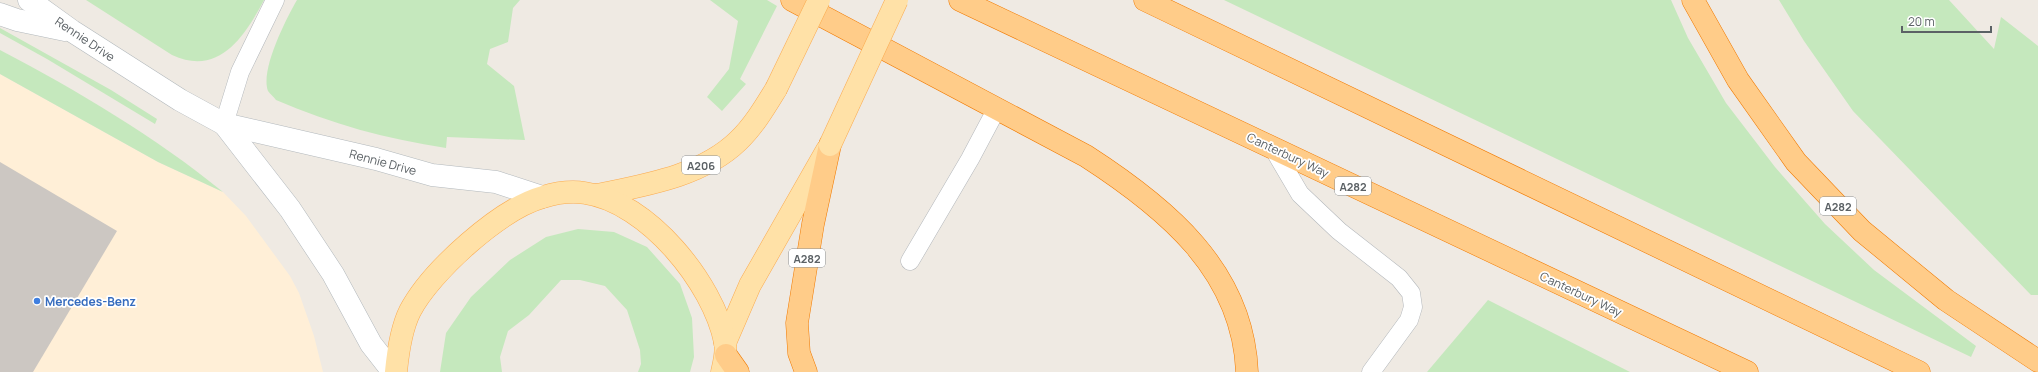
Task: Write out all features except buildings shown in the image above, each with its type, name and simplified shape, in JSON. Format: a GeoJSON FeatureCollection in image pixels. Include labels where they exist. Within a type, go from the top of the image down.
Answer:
{"type":"FeatureCollection","features":[{"type":"Feature","properties":{"kind":"highway"},"geometry":{"type":"LineString","coordinates":[[792,0],[996,110],[1086,156],[1128,184],[1166,214],[1202,253],[1224,286],[1241,325],[1248,372]]}},
{"type":"Feature","properties":{"kind":"highway","name":"Canterbury Way"},"geometry":{"type":"LineString","coordinates":[[960,0],[1747,372]]}},
{"type":"Feature","properties":{"kind":"highway"},"geometry":{"type":"LineString","coordinates":[[1145,0],[1919,372]]}},
{"type":"Feature","properties":{"kind":"highway","name":"A282"},"geometry":{"type":"LineString","coordinates":[[1693,0],[1738,80],[1796,162],[1856,226],[1946,300],[2038,361]]}},
{"type":"Feature","properties":{"kind":"highway","name":"A282"},"geometry":{"type":"LineString","coordinates":[[806,372],[799,353],[797,323],[813,224],[830,145]]}},
{"type":"Feature","properties":{"kind":"main road","name":"A206"},"geometry":{"type":"LineString","coordinates":[[597,196],[650,184],[683,173],[712,160],[738,142],[758,117],[776,89],[819,0]]}},
{"type":"Feature","properties":{"kind":"main road"},"geometry":{"type":"LineString","coordinates":[[728,360],[750,285],[830,145],[897,0]]}},
{"type":"Feature","properties":{"kind":"main road"},"geometry":{"type":"LineString","coordinates":[[396,372],[403,328],[410,311],[428,283],[446,264],[496,222],[518,208],[542,197],[565,193],[584,193],[597,196],[636,215],[664,237],[682,257],[701,286],[714,311],[728,360]]}},
{"type":"Feature","properties":{"kind":"street","name":"Rennie Drive"},"geometry":{"type":"LineString","coordinates":[[29,0],[72,31],[180,100],[224,124],[376,159],[432,175],[496,182],[542,197]]}},
{"type":"Feature","properties":{"kind":"street"},"geometry":{"type":"LineString","coordinates":[[0,14],[17,20],[72,31]]}},
{"type":"Feature","properties":{"kind":"street","name":"Rennie Drive"},"geometry":{"type":"LineString","coordinates":[[224,124],[290,210],[333,274],[355,318],[371,344],[393,372]]}},
{"type":"Feature","properties":{"kind":"lane"},"geometry":{"type":"LineString","coordinates":[[224,124],[240,72],[275,0]]}},
{"type":"Feature","properties":{"kind":"lane"},"geometry":{"type":"LineString","coordinates":[[910,262],[970,159],[996,110]]}},
{"type":"Feature","properties":{"kind":"lane"},"geometry":{"type":"LineString","coordinates":[[1273,148],[1300,194],[1343,234],[1399,278],[1408,287],[1411,293],[1413,307],[1409,320],[1371,372]]}},
{"type":"Feature","properties":{"kind":"shaded area"},"geometry":{"type":"Polygon","coordinates":[[[0,74],[158,162],[223,192],[246,216],[290,276],[299,293],[314,336],[323,372],[0,372],[0,74]]]}},
{"type":"Feature","properties":{"kind":"green space"},"geometry":{"type":"Polygon","coordinates":[[[86,0],[264,0],[257,14],[239,39],[217,57],[204,61],[189,60],[172,55],[86,0]]]}},
{"type":"Feature","properties":{"kind":"green space"},"geometry":{"type":"Polygon","coordinates":[[[297,0],[520,0],[513,8],[508,42],[490,49],[487,64],[514,86],[525,140],[447,137],[446,148],[360,130],[297,109],[276,100],[268,91],[266,82],[268,71],[275,45],[297,0]]]}},
{"type":"Feature","properties":{"kind":"green space"},"geometry":{"type":"Polygon","coordinates":[[[710,0],[767,0],[777,6],[740,79],[746,84],[722,111],[707,97],[729,69],[738,21],[710,0]]]}},
{"type":"Feature","properties":{"kind":"green space"},"geometry":{"type":"Polygon","coordinates":[[[1224,0],[1671,0],[1688,38],[1726,103],[1775,167],[1825,224],[1874,270],[1976,346],[1971,357],[1224,0]]]}},
{"type":"Feature","properties":{"kind":"green space"},"geometry":{"type":"Polygon","coordinates":[[[1779,0],[1949,0],[1994,49],[2001,17],[2038,46],[2038,295],[2031,295],[1853,111],[1804,41],[1779,0]]]}},
{"type":"Feature","properties":{"kind":"green space"},"geometry":{"type":"Polygon","coordinates":[[[0,28],[111,90],[157,119],[155,124],[47,59],[0,33],[0,28]]]}},
{"type":"Feature","properties":{"kind":"green space"},"geometry":{"type":"Polygon","coordinates":[[[0,50],[115,115],[170,152],[223,192],[158,162],[0,74],[0,50]]]}},
{"type":"Feature","properties":{"kind":"green space"},"geometry":{"type":"Polygon","coordinates":[[[578,229],[614,232],[647,247],[680,284],[692,318],[694,357],[690,372],[638,372],[641,364],[640,350],[627,310],[605,286],[580,280],[561,280],[529,315],[508,331],[500,357],[502,372],[440,372],[446,333],[471,297],[510,260],[546,237],[578,229]]]}},
{"type":"Feature","properties":{"kind":"green space"},"geometry":{"type":"Polygon","coordinates":[[[1488,300],[1630,372],[1427,372],[1488,300]]]}},
{"type":"Feature","properties":{"kind":"place","name":"Mercedes-Benz"},"geometry":{"type":"Point","coordinates":[37,301]}}]}
